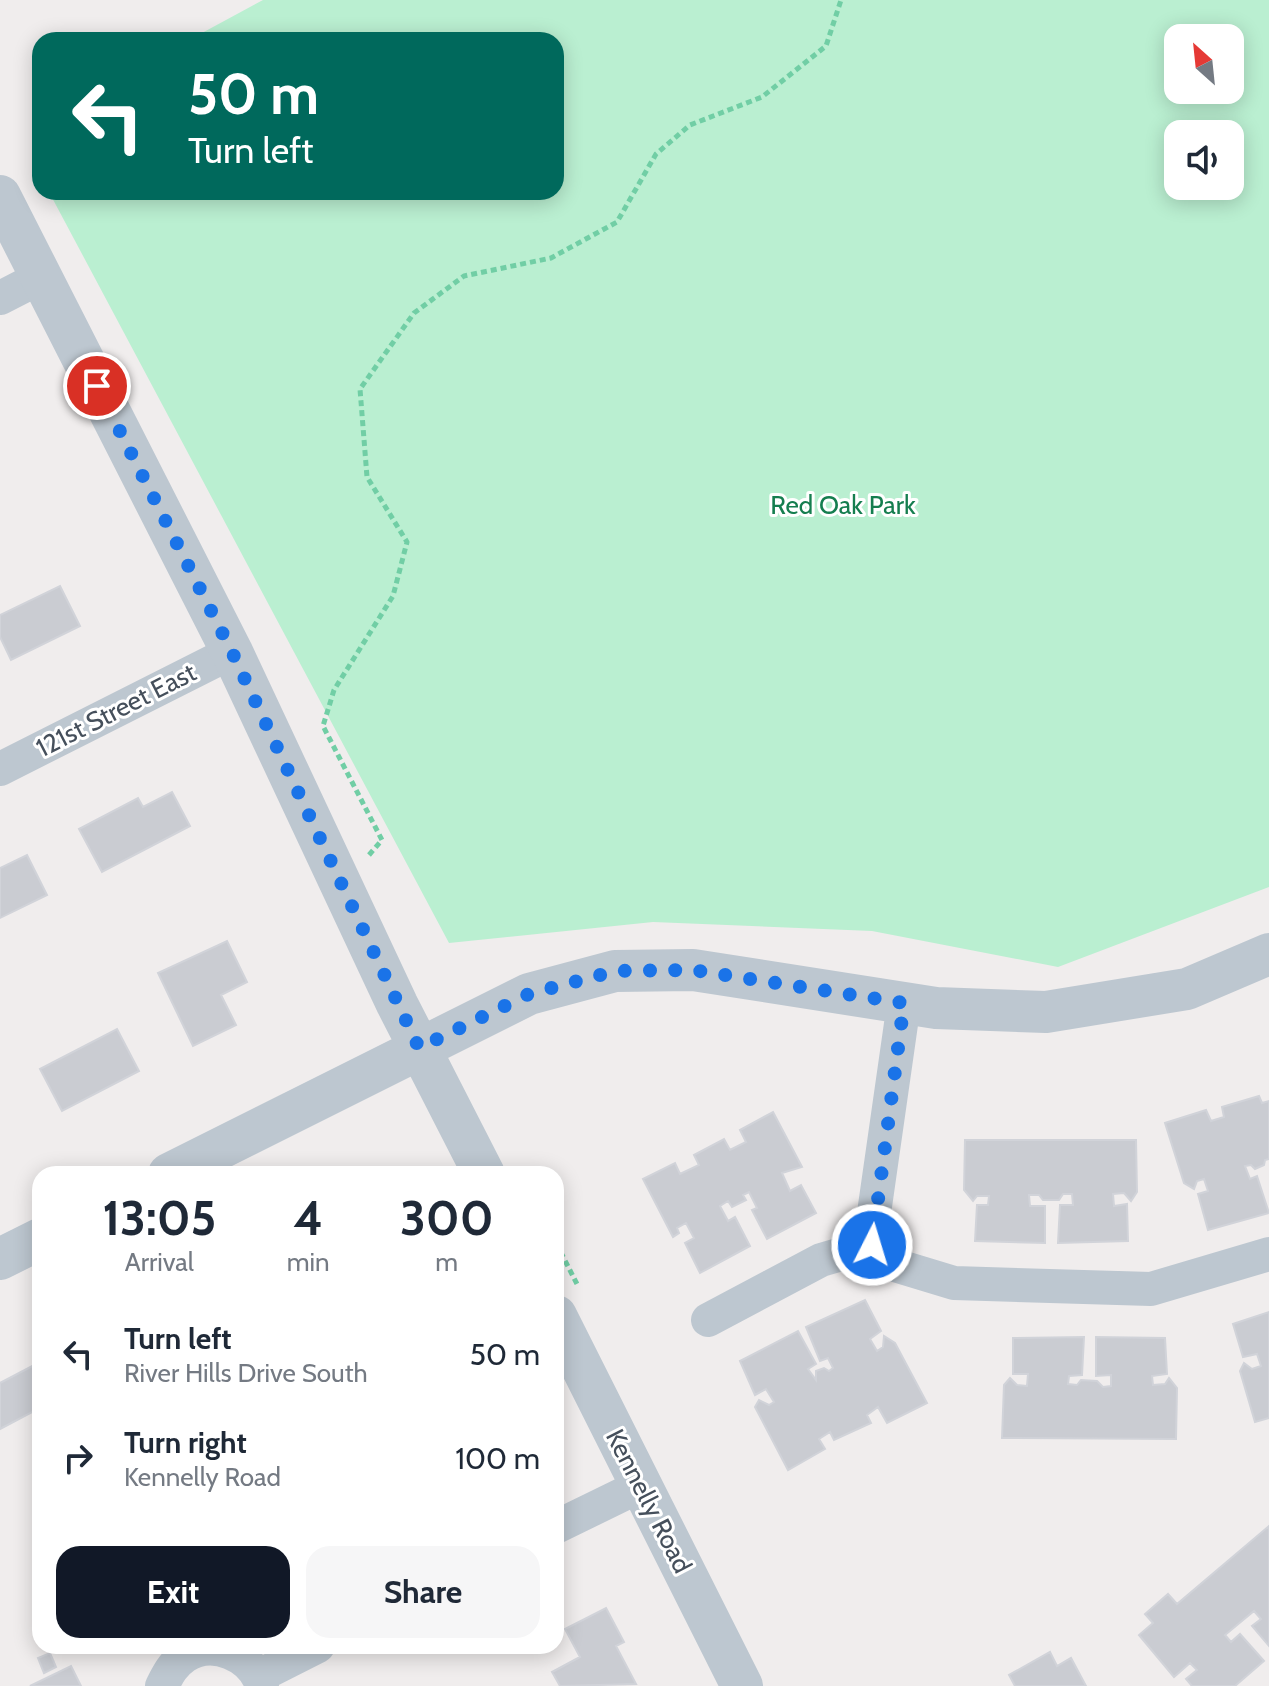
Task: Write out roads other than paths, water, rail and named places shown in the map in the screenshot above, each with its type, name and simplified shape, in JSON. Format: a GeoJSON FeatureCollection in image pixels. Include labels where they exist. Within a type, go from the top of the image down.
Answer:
{"type":"FeatureCollection","features":[{"type":"Feature","properties":{"kind":"street"},"geometry":{"type":"LineString","coordinates":[[0,196],[232,652],[419,1048],[480,1166]]}},
{"type":"Feature","properties":{"kind":"street"},"geometry":{"type":"LineString","coordinates":[[0,298],[41,277]]}},
{"type":"Feature","properties":{"kind":"street","name":"121st Street East"},"geometry":{"type":"LineString","coordinates":[[0,769],[232,652]]}},
{"type":"Feature","properties":{"kind":"street"},"geometry":{"type":"LineString","coordinates":[[185,1166],[529,994],[615,971],[693,970],[936,1008],[1046,1012],[1187,989],[1269,954]]}},
{"type":"Feature","properties":{"kind":"street"},"geometry":{"type":"LineString","coordinates":[[904,1003],[872,1245],[888,1263],[954,1283],[1151,1289],[1269,1254]]}},
{"type":"Feature","properties":{"kind":"street"},"geometry":{"type":"LineString","coordinates":[[0,1259],[32,1243]]}},
{"type":"Feature","properties":{"kind":"street"},"geometry":{"type":"LineString","coordinates":[[708,1320],[821,1260],[872,1245]]}},
{"type":"Feature","properties":{"kind":"street","name":"Kennelly Road"},"geometry":{"type":"LineString","coordinates":[[564,1332],[742,1686]]}},
{"type":"Feature","properties":{"kind":"street"},"geometry":{"type":"LineString","coordinates":[[564,1523],[642,1485]]}},
{"type":"Feature","properties":{"kind":"street"},"geometry":{"type":"LineString","coordinates":[[162,1686],[171,1669],[189,1654]]}},
{"type":"Feature","properties":{"kind":"street"},"geometry":{"type":"LineString","coordinates":[[234,1654],[245,1660],[260,1681],[305,1654]]}},
{"type":"Feature","properties":{"kind":"park label","name":"Red Oak Park"},"geometry":{"type":"Point","coordinates":[843,505]}}]}
